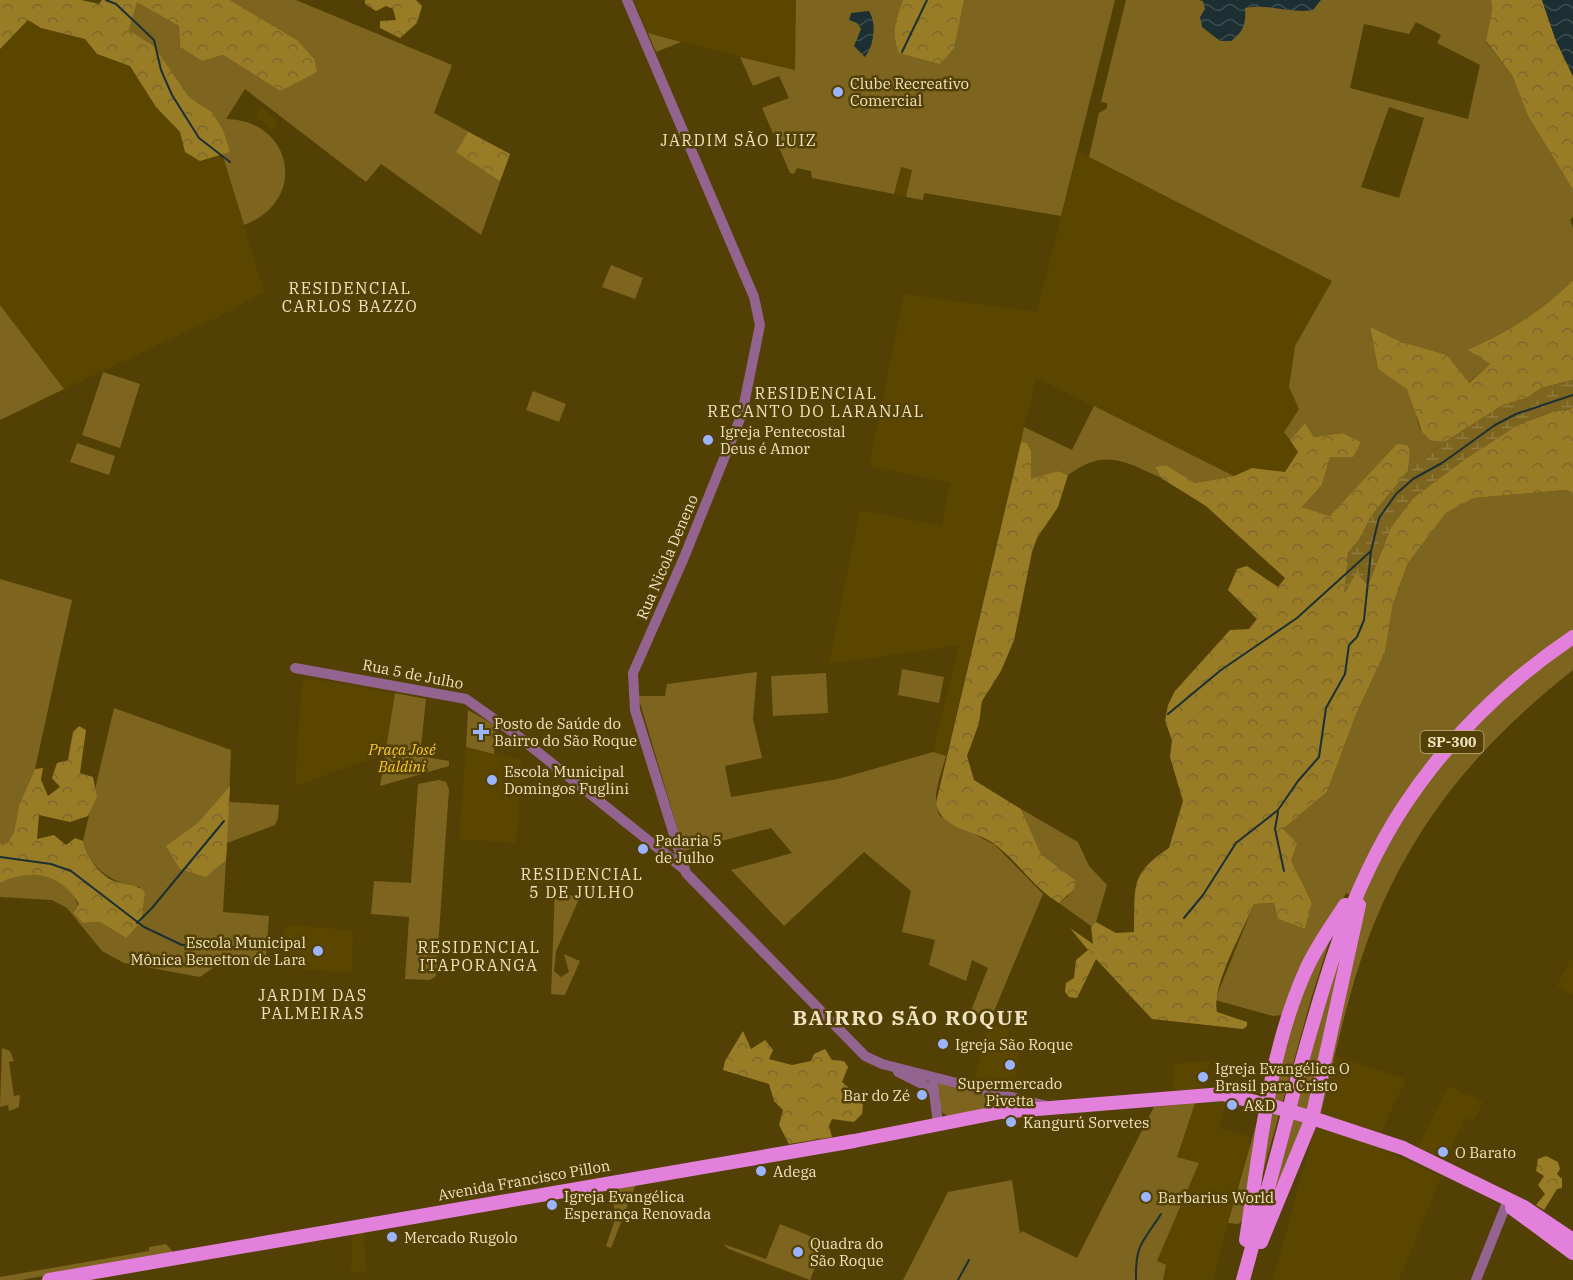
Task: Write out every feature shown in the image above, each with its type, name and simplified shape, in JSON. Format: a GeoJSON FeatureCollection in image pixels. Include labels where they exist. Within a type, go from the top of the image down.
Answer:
{"type":"FeatureCollection","features":[{"type":"Feature","properties":{"kind":"main road","name":"SP-300"},"geometry":{"type":"LineString","coordinates":[[1243,1280],[1326,974],[1351,906],[1377,852],[1415,790],[1461,733],[1513,682],[1573,637]]}},
{"type":"Feature","properties":{"kind":"main road"},"geometry":{"type":"LineString","coordinates":[[1243,1280],[1269,1106],[1286,1029],[1304,974],[1377,852]]}},
{"type":"Feature","properties":{"kind":"main road"},"geometry":{"type":"LineString","coordinates":[[1243,1280],[1309,1117],[1357,913],[1377,852]]}},
{"type":"Feature","properties":{"kind":"main road","name":"Avenida Francisco Pillon"},"geometry":{"type":"LineString","coordinates":[[49,1280],[1005,1112],[1223,1094],[1389,1142],[1504,1200],[1530,1210],[1571,1245]]}},
{"type":"Feature","properties":{"kind":"street","name":"Rua Nicola Deneno"},"geometry":{"type":"LineString","coordinates":[[627,0],[754,297],[760,326],[738,425],[633,673],[635,711],[684,869],[861,1053],[882,1064]]}},
{"type":"Feature","properties":{"kind":"street","name":"Rua 5 de Julho"},"geometry":{"type":"LineString","coordinates":[[295,668],[466,699],[499,722],[663,850],[684,869]]}},
{"type":"Feature","properties":{"kind":"street"},"geometry":{"type":"LineString","coordinates":[[663,850],[675,842]]}},
{"type":"Feature","properties":{"kind":"street"},"geometry":{"type":"LineString","coordinates":[[882,1064],[1055,1108]]}},
{"type":"Feature","properties":{"kind":"street"},"geometry":{"type":"LineString","coordinates":[[882,1064],[932,1089]]}},
{"type":"Feature","properties":{"kind":"street"},"geometry":{"type":"LineString","coordinates":[[938,1077],[932,1089],[938,1124]]}},
{"type":"Feature","properties":{"kind":"street"},"geometry":{"type":"LineString","coordinates":[[1005,1112],[1010,1104],[1007,1095]]}},
{"type":"Feature","properties":{"kind":"street"},"geometry":{"type":"LineString","coordinates":[[1476,1280],[1504,1200]]}},
{"type":"Feature","properties":{"kind":"shaded area"},"geometry":{"type":"Polygon","coordinates":[[[634,0],[796,0],[795,70],[648,33],[634,0]]]}},
{"type":"Feature","properties":{"kind":"shaded area"},"geometry":{"type":"Polygon","coordinates":[[[28,20],[41,28],[85,39],[97,54],[130,66],[156,107],[180,132],[200,161],[222,153],[264,292],[224,314],[64,389],[0,305],[0,49],[28,20]]]}},
{"type":"Feature","properties":{"kind":"shaded area"},"geometry":{"type":"Polygon","coordinates":[[[262,106],[278,122],[272,132],[256,115],[262,106]]]}},
{"type":"Feature","properties":{"kind":"shaded area"},"geometry":{"type":"Polygon","coordinates":[[[1078,152],[1332,281],[1295,346],[1289,387],[1299,409],[1284,432],[1298,451],[1286,472],[1252,468],[1234,476],[1036,378],[946,756],[933,752],[959,645],[829,664],[860,510],[942,526],[950,483],[869,466],[904,294],[1037,312],[1078,152]]]}},
{"type":"Feature","properties":{"kind":"shaded area"},"geometry":{"type":"Polygon","coordinates":[[[900,167],[912,169],[906,197],[894,194],[900,167]]]}},
{"type":"Feature","properties":{"kind":"shaded area"},"geometry":{"type":"Polygon","coordinates":[[[307,678],[395,693],[385,754],[295,786],[302,682],[307,678]]]}},
{"type":"Feature","properties":{"kind":"shaded area","name":"Escola Municipal Domingos Fuglini"},"geometry":{"type":"Polygon","coordinates":[[[466,747],[522,760],[516,843],[459,839],[466,747]]]}},
{"type":"Feature","properties":{"kind":"shaded area","name":"Escola Municipal Mônica Benetton de Lara"},"geometry":{"type":"Polygon","coordinates":[[[289,925],[353,930],[352,970],[348,973],[283,967],[281,963],[284,929],[289,925]]]}},
{"type":"Feature","properties":{"kind":"shaded area"},"geometry":{"type":"Polygon","coordinates":[[[1570,960],[1573,960],[1573,994],[1557,986],[1570,960]]]}},
{"type":"Feature","properties":{"kind":"shaded area"},"geometry":{"type":"Polygon","coordinates":[[[989,1024],[1009,1030],[1008,1037],[1020,1040],[1015,1090],[974,1079],[989,1024]]]}},
{"type":"Feature","properties":{"kind":"shaded area"},"geometry":{"type":"Polygon","coordinates":[[[1335,1056],[1406,1079],[1375,1146],[1441,1177],[1399,1280],[1273,1280],[1314,1130],[1317,1128],[1335,1056]]]}},
{"type":"Feature","properties":{"kind":"shaded area"},"geometry":{"type":"Polygon","coordinates":[[[1210,1061],[1204,1088],[1173,1091],[1174,1064],[1210,1061]]]}},
{"type":"Feature","properties":{"kind":"shaded area"},"geometry":{"type":"Polygon","coordinates":[[[1448,1086],[1483,1102],[1473,1121],[1465,1118],[1446,1160],[1420,1148],[1419,1145],[1448,1086]]]}},
{"type":"Feature","properties":{"kind":"shaded area"},"geometry":{"type":"Polygon","coordinates":[[[1227,1101],[1219,1128],[1251,1137],[1213,1280],[1163,1280],[1166,1265],[1157,1262],[1199,1163],[1177,1157],[1184,1131],[1195,1103],[1227,1101]]]}},
{"type":"Feature","properties":{"kind":"shaded area"},"geometry":{"type":"Polygon","coordinates":[[[364,1231],[366,1272],[351,1273],[352,1238],[355,1233],[364,1231]]]}},
{"type":"Feature","properties":{"kind":"green space"},"geometry":{"type":"Polygon","coordinates":[[[0,0],[81,0],[99,4],[102,0],[230,0],[297,40],[314,59],[317,72],[280,91],[223,55],[202,61],[180,47],[179,26],[137,2],[129,30],[154,46],[189,97],[212,112],[223,130],[230,152],[200,161],[185,152],[180,132],[156,107],[130,66],[97,54],[85,39],[41,28],[28,20],[0,49],[0,0]]]}},
{"type":"Feature","properties":{"kind":"green space"},"geometry":{"type":"Polygon","coordinates":[[[230,0],[296,0],[452,65],[434,113],[510,154],[481,235],[381,164],[366,182],[245,89],[226,119],[249,123],[266,133],[278,147],[284,164],[284,182],[278,199],[264,214],[244,225],[222,153],[230,152],[212,112],[189,97],[154,46],[129,30],[137,1],[179,26],[180,47],[202,61],[223,55],[280,91],[297,40],[230,0]]]}},
{"type":"Feature","properties":{"kind":"green space"},"geometry":{"type":"Polygon","coordinates":[[[365,0],[416,0],[422,6],[417,23],[400,38],[380,28],[380,21],[396,20],[393,9],[386,6],[376,11],[365,4],[365,0]]]}},
{"type":"Feature","properties":{"kind":"green space"},"geometry":{"type":"Polygon","coordinates":[[[796,0],[1115,0],[1061,216],[924,193],[923,200],[906,197],[912,170],[901,167],[894,194],[812,178],[811,171],[797,168],[794,174],[790,173],[762,108],[789,98],[779,76],[753,86],[740,57],[795,70],[796,0]]]}},
{"type":"Feature","properties":{"kind":"green space"},"geometry":{"type":"Polygon","coordinates":[[[903,0],[964,0],[954,48],[940,64],[899,53],[895,33],[903,0]]]}},
{"type":"Feature","properties":{"kind":"green space"},"geometry":{"type":"Polygon","coordinates":[[[1126,0],[1491,0],[1492,10],[1486,42],[1512,75],[1528,116],[1573,190],[1573,217],[1570,220],[1573,228],[1573,280],[1549,302],[1524,320],[1469,350],[1490,364],[1468,383],[1447,355],[1399,341],[1370,328],[1378,369],[1406,388],[1411,396],[1420,429],[1425,435],[1445,442],[1408,471],[1410,450],[1330,516],[1302,507],[1322,485],[1330,457],[1342,433],[1314,437],[1305,423],[1290,440],[1284,432],[1299,409],[1289,387],[1295,346],[1332,281],[1089,157],[1099,113],[1107,108],[1107,103],[1101,102],[1126,0]],[[1416,22],[1409,34],[1364,24],[1350,88],[1468,119],[1480,65],[1437,43],[1441,35],[1416,22]],[[1389,107],[1361,187],[1399,198],[1424,118],[1389,107]]]}},
{"type":"Feature","properties":{"kind":"green space"},"geometry":{"type":"Polygon","coordinates":[[[1491,0],[1542,0],[1556,41],[1573,76],[1573,190],[1528,116],[1512,75],[1486,41],[1492,10],[1491,0]]]}},
{"type":"Feature","properties":{"kind":"green space"},"geometry":{"type":"Polygon","coordinates":[[[648,33],[681,42],[656,52],[648,33]]]}},
{"type":"Feature","properties":{"kind":"green space"},"geometry":{"type":"Polygon","coordinates":[[[468,132],[510,154],[500,181],[456,152],[468,132]]]}},
{"type":"Feature","properties":{"kind":"green space"},"geometry":{"type":"Polygon","coordinates":[[[611,265],[643,278],[635,299],[602,287],[611,265]]]}},
{"type":"Feature","properties":{"kind":"green space"},"geometry":{"type":"Polygon","coordinates":[[[1573,280],[1573,380],[1541,388],[1527,398],[1503,405],[1445,442],[1430,440],[1422,432],[1407,389],[1378,369],[1370,327],[1399,341],[1447,355],[1469,383],[1490,364],[1468,350],[1524,320],[1549,302],[1573,280]]]}},
{"type":"Feature","properties":{"kind":"green space"},"geometry":{"type":"Polygon","coordinates":[[[0,305],[64,389],[0,420],[0,305]]]}},
{"type":"Feature","properties":{"kind":"green space"},"geometry":{"type":"Polygon","coordinates":[[[103,372],[140,384],[120,448],[82,435],[103,372]]]}},
{"type":"Feature","properties":{"kind":"green space"},"geometry":{"type":"Polygon","coordinates":[[[1573,380],[1573,408],[1553,412],[1519,424],[1465,459],[1413,498],[1391,527],[1368,585],[1356,573],[1344,594],[1348,553],[1359,540],[1372,515],[1408,471],[1445,442],[1503,405],[1527,398],[1541,388],[1573,380]]]}},
{"type":"Feature","properties":{"kind":"green space"},"geometry":{"type":"Polygon","coordinates":[[[533,391],[566,404],[559,422],[526,410],[533,391]]]}},
{"type":"Feature","properties":{"kind":"green space"},"geometry":{"type":"Polygon","coordinates":[[[1094,406],[1234,476],[1195,483],[1166,465],[1155,467],[1161,478],[1125,462],[1104,460],[1081,467],[1068,475],[1058,471],[1030,480],[1031,451],[1027,443],[1021,442],[1024,427],[1072,450],[1094,406]]]}},
{"type":"Feature","properties":{"kind":"green space"},"geometry":{"type":"Polygon","coordinates":[[[1573,408],[1573,494],[1566,490],[1474,498],[1446,513],[1408,563],[1393,604],[1385,652],[1357,712],[1327,792],[1283,829],[1297,843],[1291,860],[1312,903],[1305,929],[1278,919],[1274,903],[1254,904],[1223,974],[1216,1001],[1217,1012],[1247,1022],[1247,1026],[1243,1029],[1152,1019],[1096,959],[1077,998],[1069,997],[1065,992],[1066,983],[1074,978],[1076,960],[1088,950],[1070,928],[1093,944],[1091,926],[1096,922],[1116,933],[1134,932],[1135,893],[1140,875],[1147,866],[1169,848],[1183,801],[1170,757],[1172,740],[1165,721],[1168,705],[1175,691],[1230,630],[1249,629],[1257,619],[1228,590],[1237,569],[1247,566],[1278,587],[1285,578],[1206,506],[1161,478],[1155,467],[1166,465],[1195,483],[1234,476],[1252,468],[1285,472],[1298,452],[1290,440],[1305,423],[1314,437],[1342,433],[1361,442],[1353,457],[1330,457],[1322,485],[1302,507],[1330,516],[1397,444],[1407,445],[1410,450],[1408,471],[1372,515],[1359,540],[1348,553],[1345,592],[1356,572],[1368,585],[1391,527],[1413,498],[1465,459],[1519,424],[1553,412],[1573,408]]]}},
{"type":"Feature","properties":{"kind":"green space"},"geometry":{"type":"Polygon","coordinates":[[[1021,442],[1027,443],[1031,451],[1031,479],[1058,471],[1068,475],[1058,507],[1037,538],[1014,640],[1001,671],[982,701],[979,723],[967,756],[974,780],[1021,809],[1041,854],[1075,880],[1074,889],[1059,903],[1040,889],[990,841],[957,827],[943,818],[936,803],[1021,442]]]}},
{"type":"Feature","properties":{"kind":"green space"},"geometry":{"type":"Polygon","coordinates":[[[77,443],[115,456],[109,475],[70,462],[77,443]]]}},
{"type":"Feature","properties":{"kind":"green space"},"geometry":{"type":"Polygon","coordinates":[[[1567,490],[1573,494],[1573,670],[1506,728],[1477,759],[1450,791],[1404,861],[1384,900],[1353,984],[1321,1113],[1317,1111],[1363,900],[1346,893],[1282,1015],[1273,1016],[1215,1000],[1254,904],[1274,903],[1278,919],[1305,929],[1312,903],[1291,860],[1283,829],[1327,792],[1357,712],[1385,652],[1393,604],[1408,563],[1446,513],[1474,498],[1567,490]]]}},
{"type":"Feature","properties":{"kind":"green space"},"geometry":{"type":"Polygon","coordinates":[[[0,579],[72,600],[35,769],[19,805],[14,832],[7,843],[0,844],[0,579]]]}},
{"type":"Feature","properties":{"kind":"green space"},"geometry":{"type":"Polygon","coordinates":[[[902,669],[944,677],[939,703],[898,695],[902,669]]]}},
{"type":"Feature","properties":{"kind":"green space"},"geometry":{"type":"Polygon","coordinates":[[[757,672],[753,719],[762,758],[725,766],[731,797],[838,779],[933,752],[946,756],[936,794],[940,816],[995,845],[1043,894],[992,1016],[970,1013],[988,968],[972,960],[966,981],[929,965],[935,940],[902,932],[911,891],[864,852],[784,926],[731,870],[792,853],[771,828],[684,851],[638,696],[665,696],[667,684],[757,672]]]}},
{"type":"Feature","properties":{"kind":"green space"},"geometry":{"type":"Polygon","coordinates":[[[826,673],[828,713],[773,716],[771,676],[826,673]]]}},
{"type":"Feature","properties":{"kind":"green space","name":"Praça José Baldini"},"geometry":{"type":"Polygon","coordinates":[[[395,693],[426,699],[420,756],[449,761],[449,766],[380,786],[395,693]]]}},
{"type":"Feature","properties":{"kind":"green space"},"geometry":{"type":"Polygon","coordinates":[[[114,708],[231,750],[229,802],[279,805],[275,825],[227,843],[223,912],[269,916],[266,958],[263,964],[220,963],[200,977],[124,963],[102,951],[67,908],[52,900],[0,897],[0,883],[15,877],[42,875],[64,885],[79,907],[83,923],[100,922],[126,938],[140,887],[121,882],[104,873],[91,859],[83,841],[114,708]]]}},
{"type":"Feature","properties":{"kind":"green space"},"geometry":{"type":"Polygon","coordinates":[[[468,710],[496,726],[494,754],[466,747],[468,710]]]}},
{"type":"Feature","properties":{"kind":"green space"},"geometry":{"type":"Polygon","coordinates":[[[79,726],[86,730],[80,773],[93,777],[97,797],[88,816],[70,822],[39,815],[37,839],[54,835],[66,845],[75,838],[83,841],[90,859],[98,870],[114,881],[135,886],[145,892],[141,922],[126,938],[100,922],[83,923],[74,913],[79,904],[72,894],[45,876],[24,876],[0,883],[0,844],[7,843],[14,832],[19,805],[35,769],[43,768],[41,780],[48,796],[60,787],[52,778],[57,763],[68,760],[73,732],[79,726]]]}},
{"type":"Feature","properties":{"kind":"green space"},"geometry":{"type":"Polygon","coordinates":[[[439,780],[446,782],[449,789],[436,976],[430,980],[405,979],[409,917],[371,914],[374,881],[411,883],[418,784],[439,780]]]}},
{"type":"Feature","properties":{"kind":"green space"},"geometry":{"type":"Polygon","coordinates":[[[230,786],[226,860],[206,877],[180,869],[166,846],[198,823],[230,786]]]}},
{"type":"Feature","properties":{"kind":"green space"},"geometry":{"type":"Polygon","coordinates":[[[1021,809],[1078,842],[1089,866],[1107,885],[1096,922],[1091,926],[1059,903],[1068,896],[1075,880],[1041,854],[1021,809]]]}},
{"type":"Feature","properties":{"kind":"green space"},"geometry":{"type":"Polygon","coordinates":[[[555,888],[579,899],[556,951],[554,971],[561,977],[569,972],[564,954],[580,961],[565,995],[551,994],[555,888]]]}},
{"type":"Feature","properties":{"kind":"green space"},"geometry":{"type":"Polygon","coordinates":[[[1346,936],[1312,1109],[1267,1219],[1325,1002],[1346,936]]]}},
{"type":"Feature","properties":{"kind":"green space"},"geometry":{"type":"Polygon","coordinates":[[[1330,939],[1257,1194],[1272,1101],[1295,1012],[1306,978],[1330,939]]]}},
{"type":"Feature","properties":{"kind":"green space"},"geometry":{"type":"Polygon","coordinates":[[[743,1031],[751,1049],[765,1040],[773,1050],[769,1059],[792,1065],[811,1061],[814,1054],[825,1049],[832,1060],[844,1061],[848,1067],[842,1082],[849,1088],[846,1096],[849,1100],[858,1099],[863,1105],[862,1114],[854,1122],[832,1119],[829,1126],[832,1137],[789,1144],[779,1125],[783,1110],[774,1101],[769,1084],[723,1070],[725,1061],[743,1031]]]}},
{"type":"Feature","properties":{"kind":"green space"},"geometry":{"type":"Polygon","coordinates":[[[2,1048],[10,1051],[14,1061],[9,1062],[14,1096],[20,1095],[19,1107],[9,1111],[8,1105],[0,1107],[2,1048]]]}},
{"type":"Feature","properties":{"kind":"green space"},"geometry":{"type":"Polygon","coordinates":[[[938,1083],[1004,1100],[1004,1104],[949,1117],[940,1111],[936,1088],[938,1083]]]}},
{"type":"Feature","properties":{"kind":"green space","name":"Barbarius World"},"geometry":{"type":"Polygon","coordinates":[[[1195,1103],[1177,1157],[1199,1163],[1157,1261],[1166,1265],[1163,1280],[903,1280],[948,1192],[1012,1180],[1020,1234],[1022,1231],[1077,1258],[1154,1107],[1195,1103]]]}},
{"type":"Feature","properties":{"kind":"green space"},"geometry":{"type":"Polygon","coordinates":[[[1260,1111],[1244,1219],[1238,1224],[1228,1223],[1260,1111]]]}},
{"type":"Feature","properties":{"kind":"green space"},"geometry":{"type":"Polygon","coordinates":[[[1546,1156],[1558,1162],[1560,1169],[1557,1174],[1562,1179],[1562,1188],[1557,1189],[1544,1210],[1536,1205],[1545,1194],[1538,1185],[1544,1176],[1536,1171],[1538,1159],[1546,1156]]]}},
{"type":"Feature","properties":{"kind":"green space"},"geometry":{"type":"Polygon","coordinates":[[[636,1184],[611,1248],[606,1246],[615,1220],[613,1188],[636,1184]]]}},
{"type":"Feature","properties":{"kind":"green space"},"geometry":{"type":"Polygon","coordinates":[[[780,1224],[825,1242],[810,1280],[729,1249],[723,1244],[766,1259],[780,1224]]]}},
{"type":"Feature","properties":{"kind":"green space"},"geometry":{"type":"Polygon","coordinates":[[[166,1244],[173,1252],[21,1280],[0,1280],[0,1277],[149,1251],[149,1247],[166,1244]]]}},
{"type":"Feature","properties":{"kind":"water"},"geometry":{"type":"Polygon","coordinates":[[[1198,0],[1321,0],[1313,10],[1304,11],[1262,7],[1245,8],[1244,23],[1239,34],[1231,41],[1220,41],[1202,27],[1200,17],[1205,9],[1203,1],[1198,0]]]}},
{"type":"Feature","properties":{"kind":"water"},"geometry":{"type":"Polygon","coordinates":[[[1542,0],[1573,0],[1573,76],[1556,41],[1542,0]]]}},
{"type":"Feature","properties":{"kind":"water"},"geometry":{"type":"Polygon","coordinates":[[[869,11],[873,22],[873,34],[871,47],[865,57],[854,46],[861,29],[857,23],[849,20],[851,13],[869,11]]]}},
{"type":"Feature","properties":{"kind":"waterway"},"geometry":{"type":"LineString","coordinates":[[106,0],[116,4],[154,40],[161,70],[172,95],[199,138],[230,162]]}},
{"type":"Feature","properties":{"kind":"waterway"},"geometry":{"type":"LineString","coordinates":[[902,52],[927,0]]}},
{"type":"Feature","properties":{"kind":"waterway"},"geometry":{"type":"LineString","coordinates":[[1184,918],[1203,895],[1236,843],[1278,810],[1298,781],[1319,757],[1326,708],[1345,674],[1349,645],[1357,637],[1364,620],[1371,551],[1379,518],[1396,494],[1413,479],[1442,463],[1495,425],[1516,414],[1573,395]]}},
{"type":"Feature","properties":{"kind":"waterway"},"geometry":{"type":"LineString","coordinates":[[1168,714],[1221,670],[1297,618],[1371,551]]}},
{"type":"Feature","properties":{"kind":"waterway"},"geometry":{"type":"LineString","coordinates":[[1278,812],[1275,829],[1284,871]]}},
{"type":"Feature","properties":{"kind":"waterway"},"geometry":{"type":"LineString","coordinates":[[137,923],[224,821]]}},
{"type":"Feature","properties":{"kind":"waterway"},"geometry":{"type":"LineString","coordinates":[[0,857],[51,864],[71,871],[144,927],[182,945],[208,943]]}},
{"type":"Feature","properties":{"kind":"waterway"},"geometry":{"type":"LineString","coordinates":[[1136,1280],[1137,1258],[1141,1244],[1161,1214]]}},
{"type":"Feature","properties":{"kind":"waterway"},"geometry":{"type":"LineString","coordinates":[[958,1280],[969,1260]]}},
{"type":"Feature","properties":{"kind":"place","name":"Clube Recreativo Comercial"},"geometry":{"type":"Point","coordinates":[838,92]}},
{"type":"Feature","properties":{"kind":"place","name":"Igreja Pentecostal Deus é Amor"},"geometry":{"type":"Point","coordinates":[708,440]}},
{"type":"Feature","properties":{"kind":"place","name":"Posto de Saúde do Bairro do São Roque"},"geometry":{"type":"Point","coordinates":[481,732]}},
{"type":"Feature","properties":{"kind":"place","name":"Escola Municipal Domingos Fuglini"},"geometry":{"type":"Point","coordinates":[492,780]}},
{"type":"Feature","properties":{"kind":"place","name":"Padaria 5 de Julho"},"geometry":{"type":"Point","coordinates":[643,849]}},
{"type":"Feature","properties":{"kind":"place","name":"Escola Municipal Mônica Benetton de Lara"},"geometry":{"type":"Point","coordinates":[318,951]}},
{"type":"Feature","properties":{"kind":"place","name":"Igreja São Roque"},"geometry":{"type":"Point","coordinates":[943,1044]}},
{"type":"Feature","properties":{"kind":"place","name":"Supermercado Pivetta"},"geometry":{"type":"Point","coordinates":[1010,1065]}},
{"type":"Feature","properties":{"kind":"place","name":"Igreja Evangélica O Brasil para Cristo"},"geometry":{"type":"Point","coordinates":[1203,1077]}},
{"type":"Feature","properties":{"kind":"place","name":"Bar do Zé"},"geometry":{"type":"Point","coordinates":[922,1095]}},
{"type":"Feature","properties":{"kind":"place","name":"A&D"},"geometry":{"type":"Point","coordinates":[1232,1105]}},
{"type":"Feature","properties":{"kind":"place","name":"Kangurú Sorvetes"},"geometry":{"type":"Point","coordinates":[1011,1122]}},
{"type":"Feature","properties":{"kind":"place","name":"O Barato"},"geometry":{"type":"Point","coordinates":[1443,1152]}},
{"type":"Feature","properties":{"kind":"place","name":"Adega"},"geometry":{"type":"Point","coordinates":[761,1171]}},
{"type":"Feature","properties":{"kind":"place","name":"Barbarius World"},"geometry":{"type":"Point","coordinates":[1146,1197]}},
{"type":"Feature","properties":{"kind":"place","name":"Igreja Evangélica Esperança Renovada"},"geometry":{"type":"Point","coordinates":[552,1205]}},
{"type":"Feature","properties":{"kind":"place","name":"Mercado Rugolo"},"geometry":{"type":"Point","coordinates":[392,1237]}},
{"type":"Feature","properties":{"kind":"place","name":"Quadra do São Roque"},"geometry":{"type":"Point","coordinates":[798,1252]}},
{"type":"Feature","properties":{"kind":"district","name":"JARDIM SÃO LUIZ"},"geometry":{"type":"Point","coordinates":[739,140]}},
{"type":"Feature","properties":{"kind":"district","name":"RESIDENCIAL CARLOS BAZZO"},"geometry":{"type":"Point","coordinates":[350,297]}},
{"type":"Feature","properties":{"kind":"district","name":"RESIDENCIAL RECANTO DO LARANJAL"},"geometry":{"type":"Point","coordinates":[816,402]}},
{"type":"Feature","properties":{"kind":"district","name":"RESIDENCIAL 5 DE JULHO"},"geometry":{"type":"Point","coordinates":[582,883]}},
{"type":"Feature","properties":{"kind":"district","name":"RESIDENCIAL ITAPORANGA"},"geometry":{"type":"Point","coordinates":[479,956]}},
{"type":"Feature","properties":{"kind":"district","name":"JARDIM DAS PALMEIRAS"},"geometry":{"type":"Point","coordinates":[313,1004]}},
{"type":"Feature","properties":{"kind":"district","name":"BAIRRO SÃO ROQUE"},"geometry":{"type":"Point","coordinates":[911,1017]}}]}
